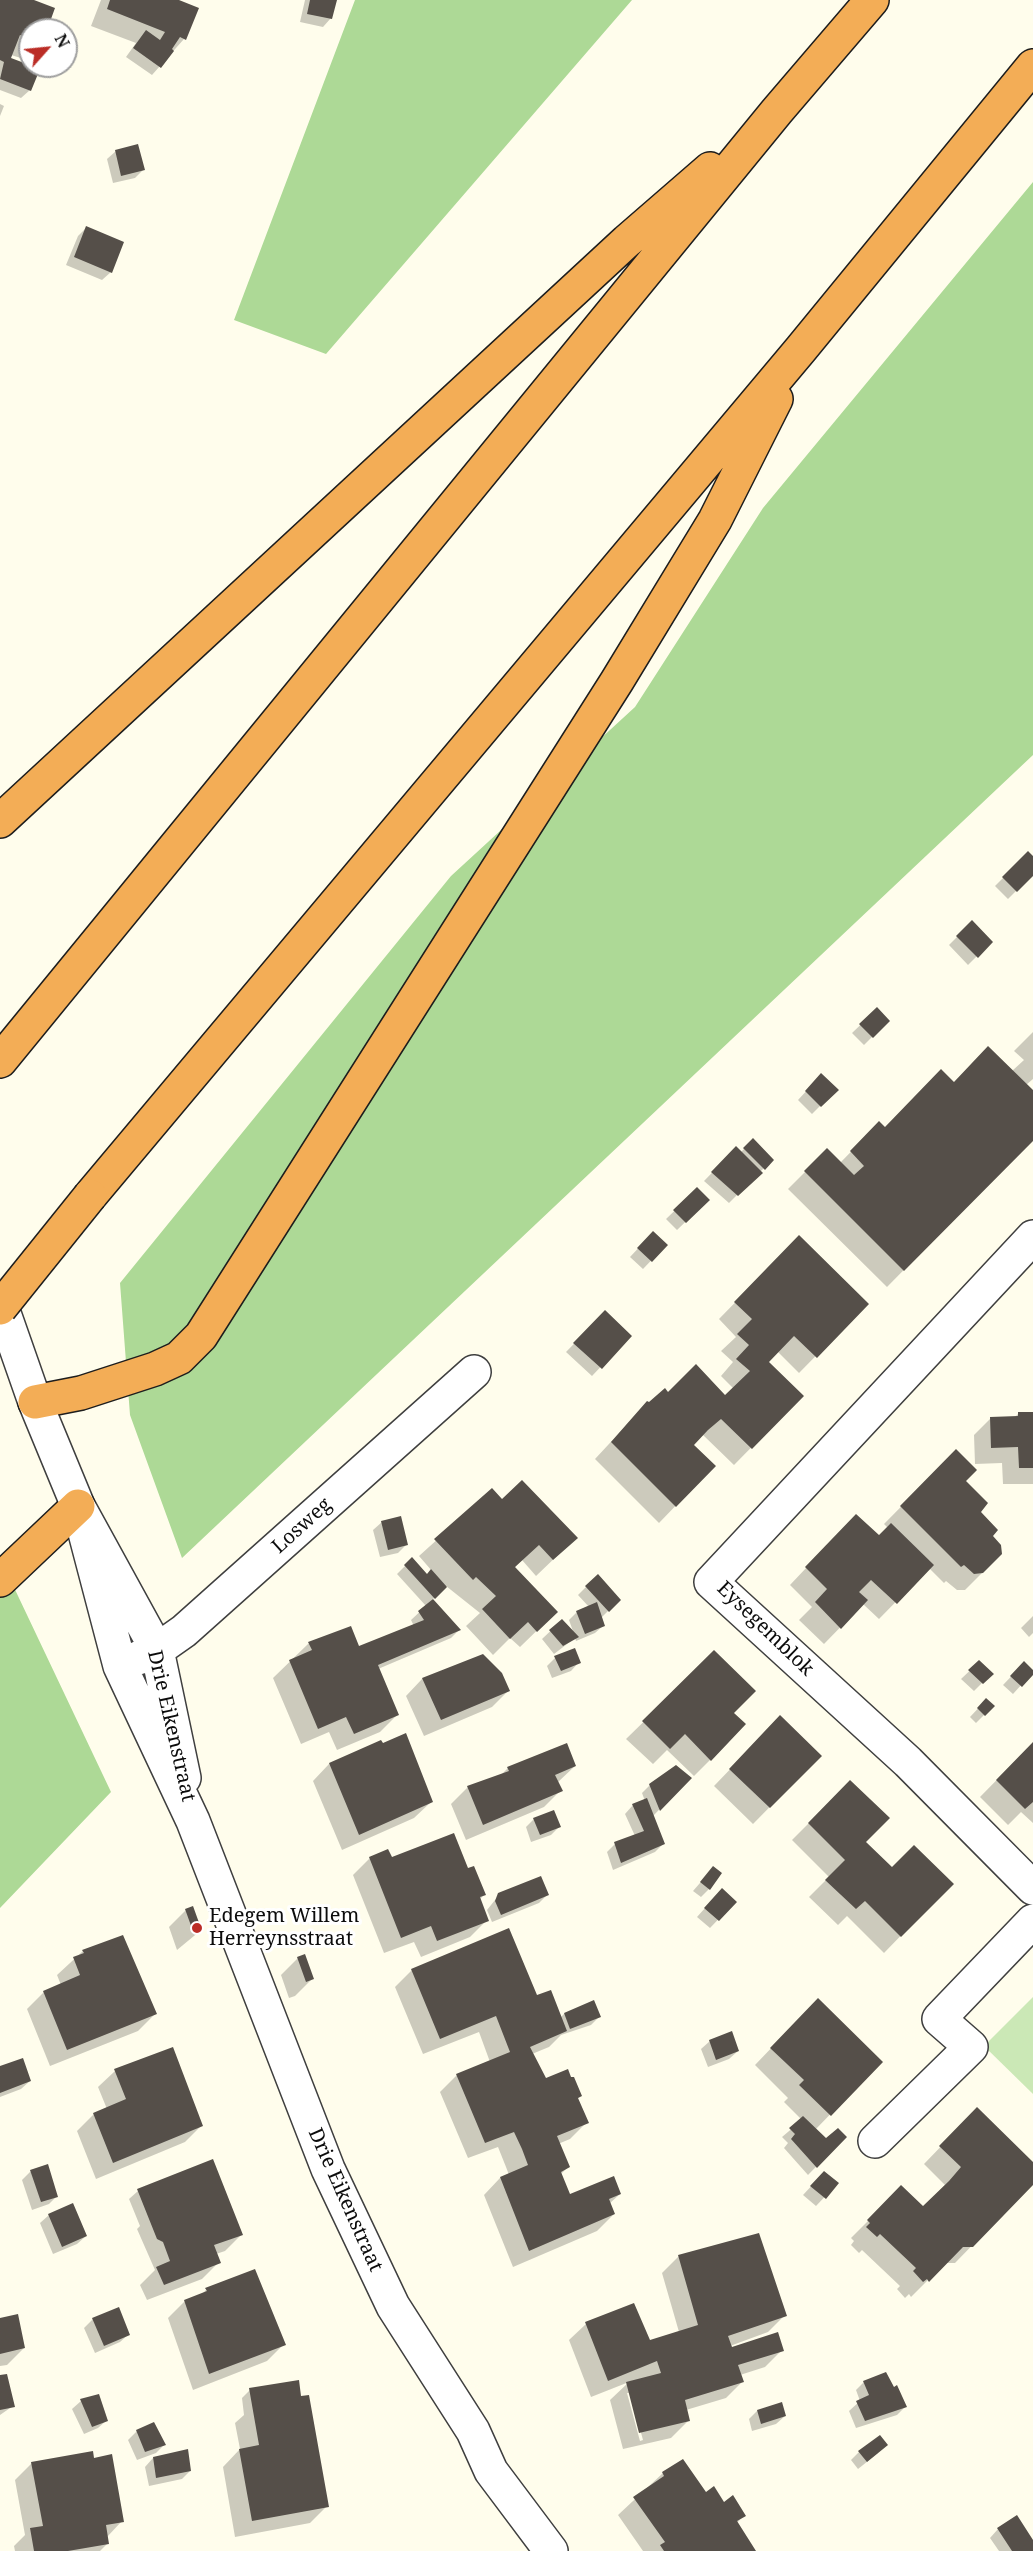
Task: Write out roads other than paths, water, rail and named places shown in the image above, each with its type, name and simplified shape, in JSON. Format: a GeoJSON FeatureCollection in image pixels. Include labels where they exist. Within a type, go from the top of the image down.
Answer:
{"type":"FeatureCollection","features":[{"type":"Feature","properties":{"kind":"highway"},"geometry":{"type":"LineString","coordinates":[[0,1061],[777,111],[872,0]]}},
{"type":"Feature","properties":{"kind":"highway"},"geometry":{"type":"LineString","coordinates":[[0,1308],[90,1196],[801,349],[1033,66]]}},
{"type":"Feature","properties":{"kind":"highway"},"geometry":{"type":"LineString","coordinates":[[0,821],[627,241],[777,111]]}},
{"type":"Feature","properties":{"kind":"highway"},"geometry":{"type":"LineString","coordinates":[[35,1402],[81,1393],[155,1369],[179,1358],[201,1336],[617,681],[715,520],[801,349]]}},
{"type":"Feature","properties":{"kind":"highway"},"geometry":{"type":"LineString","coordinates":[[0,1580],[78,1506]]}},
{"type":"Feature","properties":{"kind":"street","name":"Eysegemblok"},"geometry":{"type":"LineString","coordinates":[[1030,1246],[711,1582],[908,1762],[1033,1888]]}},
{"type":"Feature","properties":{"kind":"street","name":"Drie Eikenstraat"},"geometry":{"type":"LineString","coordinates":[[0,1302],[35,1402],[78,1506],[157,1650],[193,1821]]}},
{"type":"Feature","properties":{"kind":"street","name":"Losweg"},"geometry":{"type":"LineString","coordinates":[[120,1666],[157,1650],[184,1630],[474,1372]]}},
{"type":"Feature","properties":{"kind":"street","name":"Drie Eikenstraat"},"geometry":{"type":"LineString","coordinates":[[78,1506],[120,1666],[193,1821],[328,2169],[393,2306],[473,2431],[491,2471],[550,2551]]}},
{"type":"Feature","properties":{"kind":"street"},"geometry":{"type":"LineString","coordinates":[[875,2141],[971,2047],[939,2019],[1033,1921]]}},
{"type":"Feature","properties":{"kind":"place","name":"Edegem Willem Herreynsstraat"},"geometry":{"type":"Point","coordinates":[197,1928]}}]}
